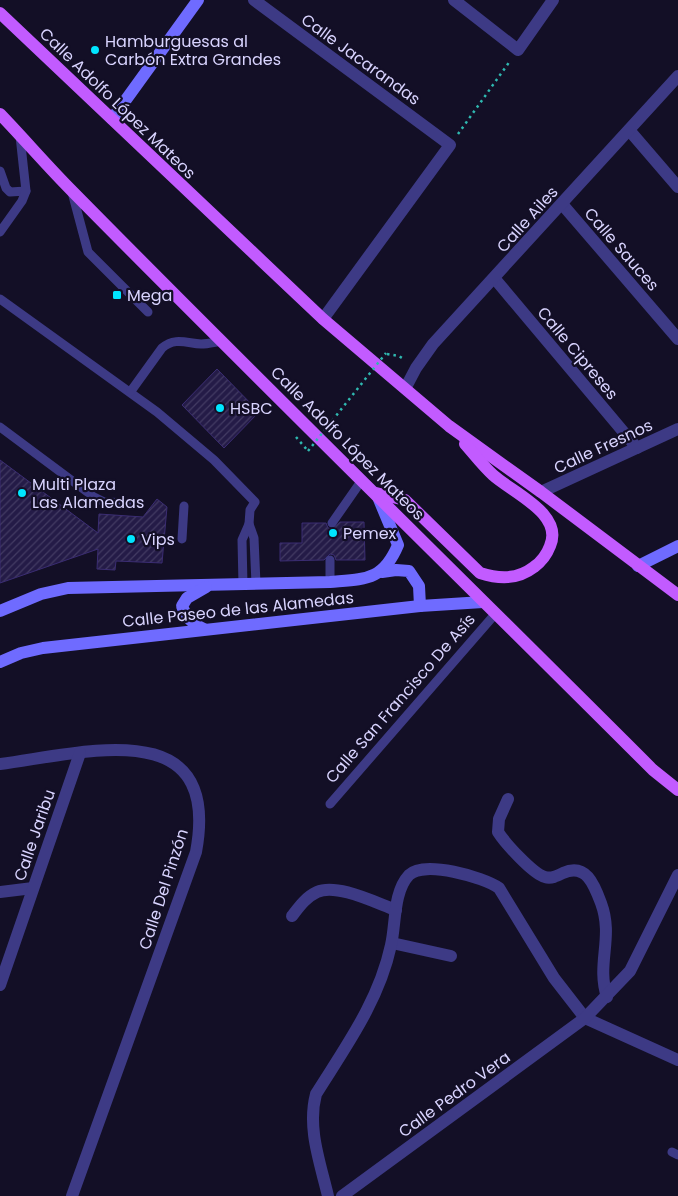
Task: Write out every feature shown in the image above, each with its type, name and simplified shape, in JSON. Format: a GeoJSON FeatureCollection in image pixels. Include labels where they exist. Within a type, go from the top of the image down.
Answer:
{"type":"FeatureCollection","features":[{"type":"Feature","properties":{"kind":"main road","name":"Calle Adolfo López Mateos"},"geometry":{"type":"LineString","coordinates":[[0,13],[323,319],[406,387],[449,426],[541,492],[678,595]]}},
{"type":"Feature","properties":{"kind":"main road","name":"Calle Adolfo López Mateos"},"geometry":{"type":"LineString","coordinates":[[0,114],[72,190],[376,492],[483,602],[653,770],[678,790]]}},
{"type":"Feature","properties":{"kind":"main road"},"geometry":{"type":"LineString","coordinates":[[376,492],[405,500],[480,573],[493,577],[512,578],[534,568],[547,555],[554,538],[551,526],[544,514],[492,475],[449,426]]}},
{"type":"Feature","properties":{"kind":"street"},"geometry":{"type":"LineString","coordinates":[[112,119],[198,0]]}},
{"type":"Feature","properties":{"kind":"street","name":"Calle Jacarandas"},"geometry":{"type":"LineString","coordinates":[[254,0],[450,145]]}},
{"type":"Feature","properties":{"kind":"street"},"geometry":{"type":"LineString","coordinates":[[454,0],[518,50],[553,0]]}},
{"type":"Feature","properties":{"kind":"street","name":"Calle Ailes"},"geometry":{"type":"LineString","coordinates":[[406,387],[416,368],[434,344],[678,76]]}},
{"type":"Feature","properties":{"kind":"street"},"geometry":{"type":"LineString","coordinates":[[629,130],[678,187]]}},
{"type":"Feature","properties":{"kind":"street"},"geometry":{"type":"LineString","coordinates":[[323,319],[450,145]]}},
{"type":"Feature","properties":{"kind":"street","name":"Calle Sauces"},"geometry":{"type":"LineString","coordinates":[[562,204],[678,339]]}},
{"type":"Feature","properties":{"kind":"street","name":"Calle Cipreses"},"geometry":{"type":"LineString","coordinates":[[495,279],[636,448]]}},
{"type":"Feature","properties":{"kind":"street","name":"Calle Fresnos"},"geometry":{"type":"LineString","coordinates":[[541,492],[678,429]]}},
{"type":"Feature","properties":{"kind":"street"},"geometry":{"type":"LineString","coordinates":[[376,492],[398,546],[393,559],[382,572]]}},
{"type":"Feature","properties":{"kind":"street"},"geometry":{"type":"LineString","coordinates":[[638,566],[678,546]]}},
{"type":"Feature","properties":{"kind":"street","name":"Calle Paseo de las Alamedas"},"geometry":{"type":"LineString","coordinates":[[0,611],[41,594],[68,588],[330,582],[361,580],[382,572],[396,570],[409,571],[419,586],[420,606]]}},
{"type":"Feature","properties":{"kind":"street"},"geometry":{"type":"LineString","coordinates":[[204,629],[192,623],[186,616],[182,606],[194,592],[208,586]]}},
{"type":"Feature","properties":{"kind":"street","name":"Calle Paseo de las Alamedas"},"geometry":{"type":"LineString","coordinates":[[0,662],[21,653],[43,648],[420,606],[483,602]]}},
{"type":"Feature","properties":{"kind":"street","name":"Calle Del Pinzón"},"geometry":{"type":"LineString","coordinates":[[0,764],[80,753],[129,749],[154,753],[172,760],[189,778],[198,800],[200,827],[196,852],[72,1196]]}},
{"type":"Feature","properties":{"kind":"street","name":"Calle Jaribu"},"geometry":{"type":"LineString","coordinates":[[0,985],[80,753]]}},
{"type":"Feature","properties":{"kind":"street"},"geometry":{"type":"LineString","coordinates":[[508,799],[498,820],[498,832],[537,873],[548,878],[577,869],[585,872],[590,879],[607,921],[607,940],[602,968],[602,984],[607,997]]}},
{"type":"Feature","properties":{"kind":"street"},"geometry":{"type":"LineString","coordinates":[[328,1196],[313,1132],[311,1112],[316,1094],[378,992],[392,943],[396,910],[403,884],[409,874],[420,869],[432,868],[488,880],[499,888],[554,978],[585,1018],[678,1060]]}},
{"type":"Feature","properties":{"kind":"street"},"geometry":{"type":"LineString","coordinates":[[585,1018],[630,972],[640,956],[678,875]]}},
{"type":"Feature","properties":{"kind":"street"},"geometry":{"type":"LineString","coordinates":[[0,892],[33,888]]}},
{"type":"Feature","properties":{"kind":"street"},"geometry":{"type":"LineString","coordinates":[[292,916],[306,899],[328,889],[341,890],[396,910]]}},
{"type":"Feature","properties":{"kind":"street"},"geometry":{"type":"LineString","coordinates":[[392,943],[451,956]]}},
{"type":"Feature","properties":{"kind":"street","name":"Calle Pedro Vera"},"geometry":{"type":"LineString","coordinates":[[342,1196],[585,1018]]}},
{"type":"Feature","properties":{"kind":"lane"},"geometry":{"type":"LineString","coordinates":[[0,232],[22,201],[26,191],[20,136]]}},
{"type":"Feature","properties":{"kind":"lane"},"geometry":{"type":"LineString","coordinates":[[0,171],[6,188],[10,192],[26,191]]}},
{"type":"Feature","properties":{"kind":"lane"},"geometry":{"type":"LineString","coordinates":[[72,190],[88,252],[148,312]]}},
{"type":"Feature","properties":{"kind":"lane"},"geometry":{"type":"LineString","coordinates":[[0,299],[131,391],[214,460],[256,502],[250,510],[249,524],[254,538],[249,584]]}},
{"type":"Feature","properties":{"kind":"lane"},"geometry":{"type":"LineString","coordinates":[[131,391],[162,348],[168,343],[178,340],[204,344],[222,341]]}},
{"type":"Feature","properties":{"kind":"lane"},"geometry":{"type":"LineString","coordinates":[[0,427],[94,497],[104,502],[132,503]]}},
{"type":"Feature","properties":{"kind":"lane"},"geometry":{"type":"LineString","coordinates":[[332,523],[362,480]]}},
{"type":"Feature","properties":{"kind":"lane"},"geometry":{"type":"LineString","coordinates":[[182,539],[184,506]]}},
{"type":"Feature","properties":{"kind":"lane"},"geometry":{"type":"LineString","coordinates":[[330,560],[330,582]]}},
{"type":"Feature","properties":{"kind":"lane","name":"Calle San Francisco De Asís"},"geometry":{"type":"LineString","coordinates":[[330,804],[496,613]]}},
{"type":"Feature","properties":{"kind":"path"},"geometry":{"type":"LineString","coordinates":[[450,145],[518,50]]}},
{"type":"Feature","properties":{"kind":"path"},"geometry":{"type":"LineString","coordinates":[[290,431],[308,451],[386,353],[399,356]]}},
{"type":"Feature","properties":{"kind":"building","name":"HSBC"},"geometry":{"type":"Polygon","coordinates":[[[217,369],[259,412],[224,448],[182,405],[217,369]]]}},
{"type":"Feature","properties":{"kind":"building","name":"Multi Plaza Las Alamedas"},"geometry":{"type":"Polygon","coordinates":[[[0,460],[98,533],[99,514],[143,517],[157,499],[167,507],[162,563],[116,561],[115,570],[97,569],[98,549],[0,583],[0,460]]]}},
{"type":"Feature","properties":{"kind":"building","name":"Pemex"},"geometry":{"type":"Polygon","coordinates":[[[340,522],[364,522],[365,560],[336,560],[334,555],[330,554],[324,560],[280,561],[280,543],[302,543],[302,523],[326,523],[328,528],[332,529],[340,522]]]}},
{"type":"Feature","properties":{"kind":"place","name":"Hamburguesas al Carbón Extra Grandes"},"geometry":{"type":"Point","coordinates":[95,50]}},
{"type":"Feature","properties":{"kind":"place","name":"Mega"},"geometry":{"type":"Point","coordinates":[117,295]}},
{"type":"Feature","properties":{"kind":"place","name":"HSBC"},"geometry":{"type":"Point","coordinates":[220,408]}},
{"type":"Feature","properties":{"kind":"place","name":"Multi Plaza Las Alamedas"},"geometry":{"type":"Point","coordinates":[22,493]}},
{"type":"Feature","properties":{"kind":"place","name":"Pemex"},"geometry":{"type":"Point","coordinates":[333,533]}},
{"type":"Feature","properties":{"kind":"place","name":"Vips"},"geometry":{"type":"Point","coordinates":[131,539]}}]}
